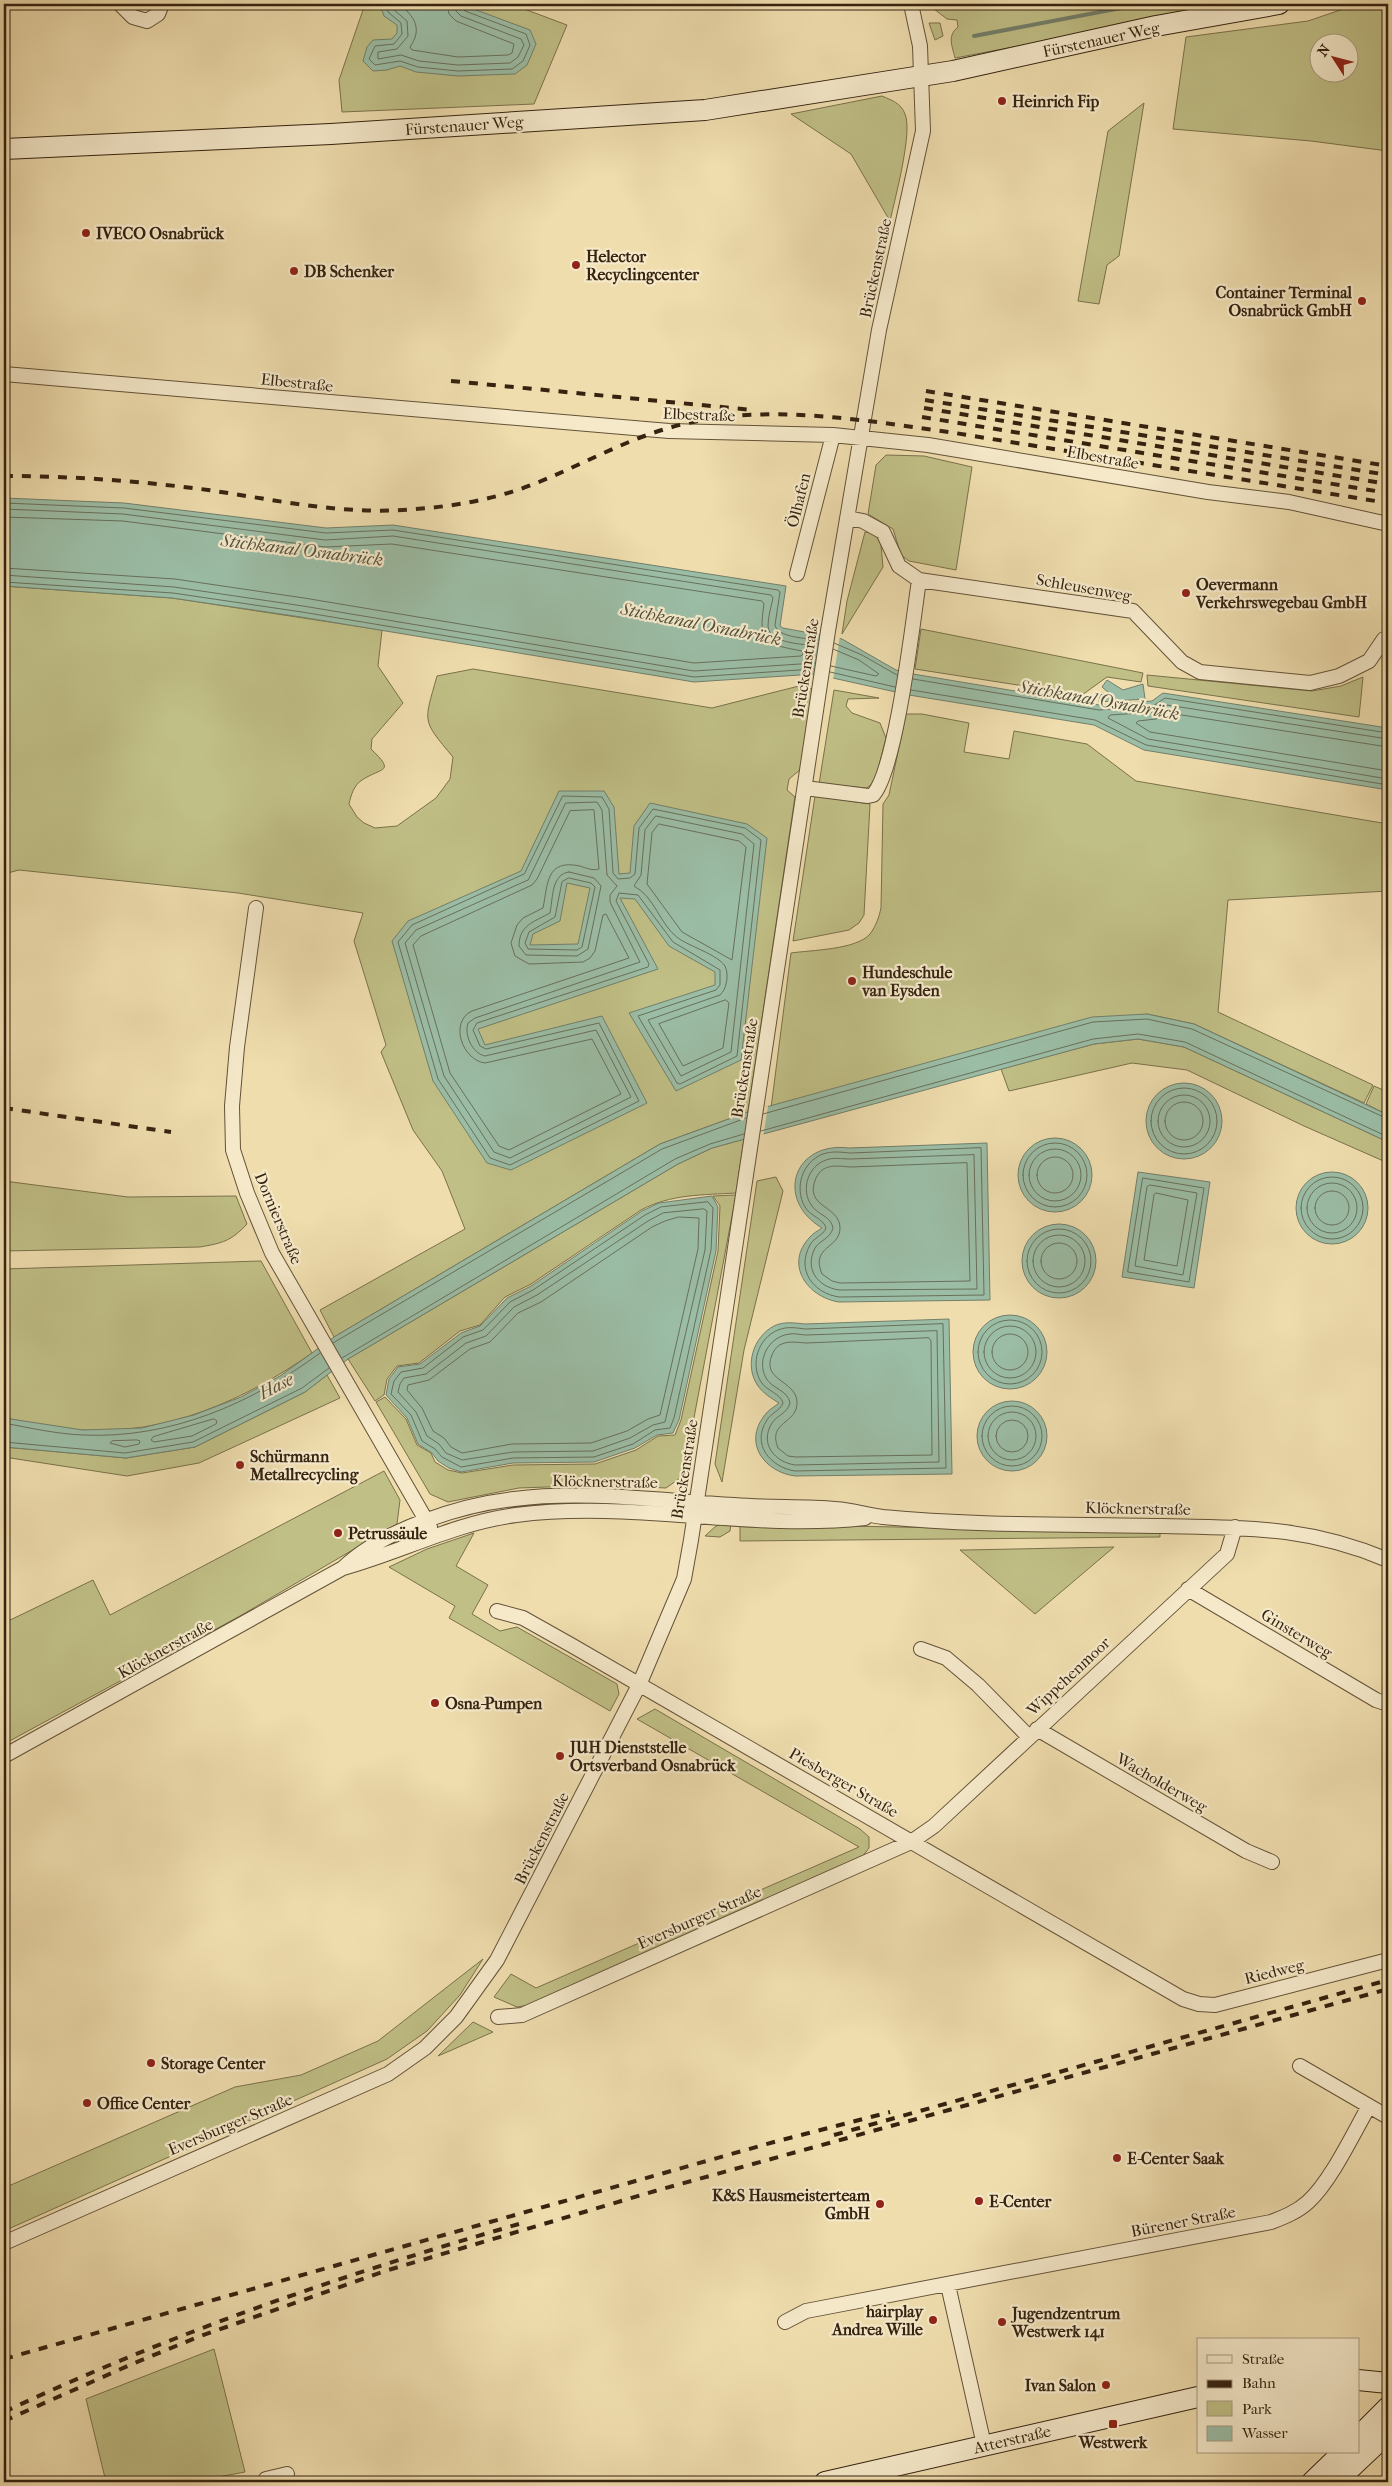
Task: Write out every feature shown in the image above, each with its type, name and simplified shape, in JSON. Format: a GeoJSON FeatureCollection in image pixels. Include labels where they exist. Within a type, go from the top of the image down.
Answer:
{"type":"FeatureCollection","features":[{"type":"Feature","properties":{"kind":"street"},"geometry":{"type":"LineString","coordinates":[[120,4],[133,17],[147,21],[158,14],[162,4]]}},
{"type":"Feature","properties":{"kind":"street"},"geometry":{"type":"LineString","coordinates":[[911,4],[920,46],[922,76]]}},
{"type":"Feature","properties":{"kind":"street","name":"Fürstenauer Weg"},"geometry":{"type":"LineString","coordinates":[[4,149],[331,134],[705,110],[922,76],[1156,26],[1279,4]]}},
{"type":"Feature","properties":{"kind":"street","name":"Brückenstraße"},"geometry":{"type":"LineString","coordinates":[[456,2017],[477,1990],[501,1952],[639,1684],[684,1579],[828,631],[879,330],[923,131],[922,76]]}},
{"type":"Feature","properties":{"kind":"street","name":"Elbestraße"},"geometry":{"type":"LineString","coordinates":[[4,374],[669,431],[833,435],[928,445],[1208,492],[1289,502],[1388,524]]}},
{"type":"Feature","properties":{"kind":"street","name":"Ölhafen"},"geometry":{"type":"LineString","coordinates":[[797,574],[833,435]]}},
{"type":"Feature","properties":{"kind":"street","name":"Schleusenweg"},"geometry":{"type":"LineString","coordinates":[[848,518],[863,521],[883,532],[899,566],[920,580],[1133,611],[1182,662],[1200,672],[1310,683],[1339,676],[1369,661],[1384,639]]}},
{"type":"Feature","properties":{"kind":"street"},"geometry":{"type":"LineString","coordinates":[[805,788],[873,795],[881,784],[901,694],[920,580]]}},
{"type":"Feature","properties":{"kind":"street","name":"Dornierstraße"},"geometry":{"type":"LineString","coordinates":[[256,908],[237,1048],[232,1106],[233,1150],[247,1193],[272,1253],[428,1520],[434,1535]]}},
{"type":"Feature","properties":{"kind":"street","name":"Klöcknerstraße"},"geometry":{"type":"LineString","coordinates":[[4,1756],[342,1568],[356,1556],[386,1538],[428,1520],[464,1508],[513,1499],[602,1496],[838,1509],[882,1517],[1014,1523],[1266,1528],[1320,1536],[1388,1560]]}},
{"type":"Feature","properties":{"kind":"street","name":"Klöcknerstraße"},"geometry":{"type":"LineString","coordinates":[[342,1568],[382,1558],[434,1535],[468,1525],[516,1515],[566,1511],[656,1514],[694,1518],[838,1522],[882,1517]]}},
{"type":"Feature","properties":{"kind":"street","name":"Wippchenmoor"},"geometry":{"type":"LineString","coordinates":[[911,1842],[934,1826],[1032,1732],[1227,1554],[1235,1527]]}},
{"type":"Feature","properties":{"kind":"street","name":"Ginsterweg"},"geometry":{"type":"LineString","coordinates":[[1188,1589],[1376,1700],[1388,1704]]}},
{"type":"Feature","properties":{"kind":"street","name":"Piesberger Straße"},"geometry":{"type":"LineString","coordinates":[[496,1611],[523,1618],[1170,1992]]}},
{"type":"Feature","properties":{"kind":"street","name":"Wacholderweg"},"geometry":{"type":"LineString","coordinates":[[921,1649],[946,1658],[1032,1732],[1246,1851],[1272,1862]]}},
{"type":"Feature","properties":{"kind":"street","name":"Eversburger Straße"},"geometry":{"type":"LineString","coordinates":[[498,2017],[522,2015],[911,1842]]}},
{"type":"Feature","properties":{"kind":"street","name":"Riedweg"},"geometry":{"type":"LineString","coordinates":[[1170,1992],[1199,2004],[1215,2005],[1388,1960]]}},
{"type":"Feature","properties":{"kind":"street","name":"Eversburger Straße"},"geometry":{"type":"LineString","coordinates":[[4,2243],[388,2074],[425,2048],[456,2017]]}},
{"type":"Feature","properties":{"kind":"street"},"geometry":{"type":"LineString","coordinates":[[1300,2066],[1388,2117]]}},
{"type":"Feature","properties":{"kind":"street","name":"Bürener Straße"},"geometry":{"type":"LineString","coordinates":[[786,2322],[806,2311],[1271,2222],[1288,2216],[1309,2201],[1325,2181],[1368,2106]]}},
{"type":"Feature","properties":{"kind":"street"},"geometry":{"type":"LineString","coordinates":[[948,2285],[984,2445]]}},
{"type":"Feature","properties":{"kind":"street"},"geometry":{"type":"LineString","coordinates":[[1360,2380],[1388,2383]]}},
{"type":"Feature","properties":{"kind":"street","name":"Atterstraße"},"geometry":{"type":"LineString","coordinates":[[827,2482],[1197,2397]]}},
{"type":"Feature","properties":{"kind":"street"},"geometry":{"type":"LineString","coordinates":[[1360,2435],[1388,2408]]}},
{"type":"Feature","properties":{"kind":"street"},"geometry":{"type":"LineString","coordinates":[[1336,2482],[1388,2433]]}},
{"type":"Feature","properties":{"kind":"street"},"geometry":{"type":"LineString","coordinates":[[1312,2482],[1341,2454]]}},
{"type":"Feature","properties":{"kind":"street"},"geometry":{"type":"LineString","coordinates":[[266,2482],[266,2479],[287,2474]]}},
{"type":"Feature","properties":{"kind":"green space"},"geometry":{"type":"Polygon","coordinates":[[[365,4],[511,4],[567,25],[534,104],[342,112],[339,80],[365,4]]]}},
{"type":"Feature","properties":{"kind":"green space"},"geometry":{"type":"Polygon","coordinates":[[[969,4],[1241,4],[955,58],[951,37],[958,27],[957,20],[947,19],[934,9],[969,4]]]}},
{"type":"Feature","properties":{"kind":"green space"},"geometry":{"type":"Polygon","coordinates":[[[1358,4],[1388,4],[1388,151],[1311,141],[1173,129],[1186,37],[1308,21],[1358,4]]]}},
{"type":"Feature","properties":{"kind":"green space"},"geometry":{"type":"Polygon","coordinates":[[[929,23],[940,23],[943,36],[935,40],[929,23]]]}},
{"type":"Feature","properties":{"kind":"green space"},"geometry":{"type":"Polygon","coordinates":[[[882,96],[901,107],[907,123],[905,150],[890,221],[851,154],[791,114],[882,96]]]}},
{"type":"Feature","properties":{"kind":"green space"},"geometry":{"type":"Polygon","coordinates":[[[1144,103],[1119,256],[1107,265],[1099,304],[1078,301],[1108,131],[1144,103]]]}},
{"type":"Feature","properties":{"kind":"green space"},"geometry":{"type":"Polygon","coordinates":[[[886,455],[924,456],[972,467],[956,570],[909,561],[901,555],[893,529],[868,514],[876,465],[886,455]]]}},
{"type":"Feature","properties":{"kind":"green space"},"geometry":{"type":"Polygon","coordinates":[[[865,532],[872,533],[878,538],[881,545],[883,567],[842,634],[847,601],[865,532]]]}},
{"type":"Feature","properties":{"kind":"green space"},"geometry":{"type":"Polygon","coordinates":[[[4,586],[172,598],[382,630],[378,666],[403,703],[372,739],[371,749],[383,762],[383,769],[359,782],[353,790],[349,804],[357,817],[375,828],[397,826],[436,798],[450,779],[453,757],[435,735],[428,720],[428,712],[437,676],[473,669],[712,708],[799,686],[813,689],[801,769],[789,779],[787,790],[795,797],[748,1112],[660,1144],[334,1337],[320,1310],[465,1229],[442,1171],[413,1130],[381,1052],[386,1045],[354,941],[363,913],[238,893],[19,870],[4,874],[4,586]]]}},
{"type":"Feature","properties":{"kind":"green space"},"geometry":{"type":"Polygon","coordinates":[[[921,629],[1143,673],[1141,682],[1107,677],[1082,695],[915,669],[921,629]]]}},
{"type":"Feature","properties":{"kind":"green space"},"geometry":{"type":"Polygon","coordinates":[[[1147,675],[1312,691],[1341,686],[1363,677],[1359,717],[1148,686],[1147,675]]]}},
{"type":"Feature","properties":{"kind":"green space"},"geometry":{"type":"Polygon","coordinates":[[[834,690],[879,698],[848,699],[846,706],[852,713],[880,723],[886,738],[875,781],[867,788],[819,784],[834,690]]]}},
{"type":"Feature","properties":{"kind":"green space"},"geometry":{"type":"Polygon","coordinates":[[[906,714],[922,714],[969,723],[964,752],[1009,759],[1014,731],[1087,744],[1136,781],[1388,824],[1388,891],[1228,900],[1218,1012],[1373,1085],[1364,1103],[1194,1024],[1147,1014],[771,1108],[791,953],[833,948],[855,943],[870,934],[878,918],[881,908],[883,804],[889,795],[906,714]]]}},
{"type":"Feature","properties":{"kind":"green space"},"geometry":{"type":"Polygon","coordinates":[[[815,796],[870,804],[864,915],[859,923],[849,930],[793,941],[815,796]]]}},
{"type":"Feature","properties":{"kind":"green space"},"geometry":{"type":"Polygon","coordinates":[[[1138,1039],[1184,1047],[1388,1142],[1388,1163],[1304,1126],[1187,1070],[1132,1063],[1009,1091],[1001,1069],[1094,1044],[1138,1039]]]}},
{"type":"Feature","properties":{"kind":"green space"},"geometry":{"type":"Polygon","coordinates":[[[1374,1086],[1388,1092],[1388,1115],[1366,1104],[1374,1086]]]}},
{"type":"Feature","properties":{"kind":"green space"},"geometry":{"type":"Polygon","coordinates":[[[744,1139],[736,1193],[676,1198],[641,1210],[531,1284],[505,1297],[480,1325],[460,1331],[419,1363],[397,1366],[387,1379],[384,1395],[375,1401],[348,1359],[678,1164],[712,1148],[744,1139]]]}},
{"type":"Feature","properties":{"kind":"green space"},"geometry":{"type":"Polygon","coordinates":[[[776,1177],[783,1191],[744,1350],[722,1482],[715,1464],[757,1181],[776,1177]]]}},
{"type":"Feature","properties":{"kind":"green space"},"geometry":{"type":"Polygon","coordinates":[[[4,1181],[128,1197],[236,1196],[247,1224],[226,1240],[200,1247],[4,1251],[4,1181]]]}},
{"type":"Feature","properties":{"kind":"green space"},"geometry":{"type":"Polygon","coordinates":[[[736,1195],[683,1476],[666,1488],[603,1485],[519,1488],[448,1502],[430,1494],[376,1402],[385,1397],[406,1419],[417,1445],[431,1453],[435,1462],[448,1470],[462,1473],[513,1465],[595,1464],[636,1450],[658,1436],[675,1435],[681,1420],[718,1251],[720,1206],[713,1196],[736,1195]]]}},
{"type":"Feature","properties":{"kind":"green space"},"geometry":{"type":"Polygon","coordinates":[[[261,1261],[312,1353],[260,1386],[204,1411],[145,1427],[83,1430],[53,1427],[4,1418],[4,1269],[261,1261]]]}},
{"type":"Feature","properties":{"kind":"green space"},"geometry":{"type":"Polygon","coordinates":[[[327,1375],[340,1398],[199,1463],[127,1476],[4,1457],[4,1447],[126,1458],[195,1447],[305,1392],[327,1375]]]}},
{"type":"Feature","properties":{"kind":"green space"},"geometry":{"type":"Polygon","coordinates":[[[384,1471],[400,1500],[397,1524],[240,1616],[4,1744],[4,1623],[93,1580],[110,1615],[384,1471]]]}},
{"type":"Feature","properties":{"kind":"green space"},"geometry":{"type":"Polygon","coordinates":[[[731,1524],[730,1531],[720,1537],[705,1536],[716,1526],[731,1524]]]}},
{"type":"Feature","properties":{"kind":"green space"},"geometry":{"type":"Polygon","coordinates":[[[740,1524],[1160,1532],[1160,1537],[740,1541],[740,1524]]]}},
{"type":"Feature","properties":{"kind":"green space"},"geometry":{"type":"Polygon","coordinates":[[[474,1533],[456,1566],[488,1585],[472,1614],[500,1631],[517,1627],[617,1684],[619,1694],[610,1711],[449,1618],[455,1606],[389,1567],[427,1549],[474,1533]]]}},
{"type":"Feature","properties":{"kind":"green space"},"geometry":{"type":"Polygon","coordinates":[[[1114,1547],[1035,1614],[960,1550],[966,1550],[1114,1547]]]}},
{"type":"Feature","properties":{"kind":"green space"},"geometry":{"type":"Polygon","coordinates":[[[655,1709],[860,1829],[869,1837],[869,1848],[862,1857],[529,2005],[517,2007],[494,1997],[511,1974],[536,1988],[859,1847],[637,1719],[655,1709]]]}},
{"type":"Feature","properties":{"kind":"green space"},"geometry":{"type":"Polygon","coordinates":[[[483,1959],[460,1995],[427,2031],[387,2059],[4,2231],[4,2188],[235,2087],[301,2075],[378,2041],[483,1959]]]}},
{"type":"Feature","properties":{"kind":"green space"},"geometry":{"type":"Polygon","coordinates":[[[473,2022],[493,2032],[438,2056],[473,2022]]]}},
{"type":"Feature","properties":{"kind":"green space"},"geometry":{"type":"Polygon","coordinates":[[[214,2349],[245,2472],[191,2482],[106,2482],[86,2399],[214,2349]]]}},
{"type":"Feature","properties":{"kind":"water"},"geometry":{"type":"Polygon","coordinates":[[[382,4],[460,4],[530,30],[536,44],[527,65],[515,74],[458,76],[416,72],[400,66],[387,70],[373,71],[363,61],[367,47],[373,40],[392,39],[397,33],[397,25],[384,16],[381,8],[382,4]]]}},
{"type":"Feature","properties":{"kind":"water","name":"Stichkanal Osnabrück"},"geometry":{"type":"Polygon","coordinates":[[[4,498],[124,503],[326,528],[393,525],[786,586],[780,626],[842,639],[896,670],[1099,705],[1152,701],[1163,693],[1388,728],[1388,790],[1144,750],[1094,725],[909,695],[815,674],[694,682],[301,617],[172,598],[4,586],[4,498]]]}},
{"type":"Feature","properties":{"kind":"water"},"geometry":{"type":"Polygon","coordinates":[[[1107,680],[1123,690],[1143,684],[1145,699],[1099,702],[1100,695],[1109,693],[1102,687],[1107,680]]]}},
{"type":"Feature","properties":{"kind":"water"},"geometry":{"type":"Polygon","coordinates":[[[559,791],[604,791],[614,807],[619,874],[630,873],[634,826],[650,803],[747,824],[767,838],[741,1060],[676,1091],[629,1013],[715,985],[715,972],[669,946],[635,899],[620,898],[658,969],[478,1029],[485,1045],[602,1016],[647,1103],[511,1170],[487,1163],[433,1081],[392,941],[408,921],[521,871],[559,791]],[[567,883],[560,921],[533,934],[530,945],[578,944],[590,888],[567,883]]]}},
{"type":"Feature","properties":{"kind":"water","name":"Hase"},"geometry":{"type":"Polygon","coordinates":[[[1147,1014],[1194,1024],[1388,1115],[1388,1142],[1184,1047],[1138,1039],[1094,1044],[712,1148],[678,1164],[348,1359],[305,1392],[195,1447],[126,1458],[4,1447],[4,1418],[83,1430],[142,1428],[194,1415],[241,1397],[280,1376],[334,1337],[660,1144],[748,1112],[1092,1017],[1147,1014]]]}},
{"type":"Feature","properties":{"kind":"water"},"geometry":{"type":"Polygon","coordinates":[[[1184,1083],[1198,1086],[1211,1094],[1219,1107],[1222,1121],[1219,1135],[1211,1148],[1198,1156],[1184,1159],[1170,1156],[1157,1148],[1149,1135],[1146,1121],[1149,1107],[1157,1094],[1170,1086],[1184,1083]]]}},
{"type":"Feature","properties":{"kind":"water"},"geometry":{"type":"Polygon","coordinates":[[[1055,1138],[1076,1144],[1086,1154],[1092,1175],[1086,1196],[1076,1206],[1055,1212],[1034,1206],[1024,1196],[1018,1175],[1024,1154],[1034,1144],[1055,1138]]]}},
{"type":"Feature","properties":{"kind":"water"},"geometry":{"type":"Polygon","coordinates":[[[987,1143],[990,1300],[839,1302],[817,1294],[809,1286],[799,1268],[799,1258],[802,1247],[814,1233],[822,1228],[807,1216],[798,1202],[795,1188],[797,1174],[804,1163],[815,1153],[830,1148],[987,1143]]]}},
{"type":"Feature","properties":{"kind":"water"},"geometry":{"type":"Polygon","coordinates":[[[1138,1172],[1210,1182],[1194,1288],[1122,1277],[1138,1172]]]}},
{"type":"Feature","properties":{"kind":"water"},"geometry":{"type":"Polygon","coordinates":[[[1325,1172],[1339,1172],[1358,1182],[1368,1201],[1368,1215],[1358,1234],[1339,1244],[1325,1244],[1306,1234],[1296,1215],[1296,1201],[1306,1182],[1325,1172]]]}},
{"type":"Feature","properties":{"kind":"water"},"geometry":{"type":"Polygon","coordinates":[[[712,1196],[718,1207],[716,1251],[679,1420],[673,1433],[657,1435],[635,1448],[594,1462],[513,1463],[461,1472],[449,1468],[438,1461],[432,1453],[418,1444],[407,1418],[386,1395],[389,1379],[398,1367],[420,1364],[461,1333],[480,1326],[507,1298],[531,1286],[642,1211],[659,1203],[712,1196]]]}},
{"type":"Feature","properties":{"kind":"water"},"geometry":{"type":"Polygon","coordinates":[[[1052,1224],[1066,1224],[1080,1230],[1090,1240],[1096,1254],[1096,1268],[1090,1282],[1080,1292],[1066,1298],[1052,1298],[1038,1292],[1028,1282],[1022,1268],[1022,1254],[1028,1240],[1038,1230],[1052,1224]]]}},
{"type":"Feature","properties":{"kind":"water"},"geometry":{"type":"Polygon","coordinates":[[[1010,1315],[1031,1321],[1041,1331],[1047,1352],[1041,1373],[1031,1383],[1010,1389],[989,1383],[979,1373],[973,1352],[979,1331],[989,1321],[1010,1315]]]}},
{"type":"Feature","properties":{"kind":"water"},"geometry":{"type":"Polygon","coordinates":[[[949,1319],[952,1474],[795,1476],[775,1469],[766,1463],[760,1455],[757,1446],[758,1426],[769,1410],[779,1403],[758,1386],[754,1378],[751,1361],[756,1345],[767,1331],[778,1324],[786,1323],[949,1319]]]}},
{"type":"Feature","properties":{"kind":"water"},"geometry":{"type":"Polygon","coordinates":[[[1012,1401],[1025,1404],[1037,1411],[1044,1423],[1047,1436],[1044,1449],[1037,1461],[1025,1468],[1012,1471],[999,1468],[987,1461],[980,1449],[977,1436],[980,1423],[987,1411],[999,1404],[1012,1401]]]}},
{"type":"Feature","properties":{"kind":"pier"},"geometry":{"type":"Polygon","coordinates":[[[822,633],[840,636],[833,680],[815,676],[822,633]]]}},
{"type":"Feature","properties":{"kind":"pier"},"geometry":{"type":"Polygon","coordinates":[[[768,1106],[763,1138],[744,1142],[749,1110],[768,1106]]]}},
{"type":"Feature","properties":{"kind":"waterway"},"geometry":{"type":"LineString","coordinates":[[974,36],[1142,4]]}},
{"type":"Feature","properties":{"kind":"railway"},"geometry":{"type":"LineString","coordinates":[[451,381],[753,410]]}},
{"type":"Feature","properties":{"kind":"railway"},"geometry":{"type":"LineString","coordinates":[[926,391],[1388,466]]}},
{"type":"Feature","properties":{"kind":"railway"},"geometry":{"type":"LineString","coordinates":[[925,400],[1388,475]]}},
{"type":"Feature","properties":{"kind":"railway"},"geometry":{"type":"LineString","coordinates":[[924,408],[1388,484]]}},
{"type":"Feature","properties":{"kind":"railway"},"geometry":{"type":"LineString","coordinates":[[4,476],[80,478],[157,484],[338,509],[390,511],[416,509],[447,506],[509,493],[539,482],[628,442],[684,424],[717,418],[785,414],[854,419],[955,433],[1388,503]]}},
{"type":"Feature","properties":{"kind":"railway"},"geometry":{"type":"LineString","coordinates":[[922,417],[1388,493]]}},
{"type":"Feature","properties":{"kind":"railway"},"geometry":{"type":"LineString","coordinates":[[4,1108],[171,1132]]}},
{"type":"Feature","properties":{"kind":"railway"},"geometry":{"type":"LineString","coordinates":[[834,2135],[1388,1980]]}},
{"type":"Feature","properties":{"kind":"railway"},"geometry":{"type":"LineString","coordinates":[[4,2421],[198,2337],[385,2271],[655,2191],[1388,1989]]}},
{"type":"Feature","properties":{"kind":"railway"},"geometry":{"type":"LineString","coordinates":[[4,2359],[774,2142],[890,2112]]}},
{"type":"Feature","properties":{"kind":"railway"},"geometry":{"type":"LineString","coordinates":[[4,2412],[130,2356],[194,2331],[322,2285],[519,2224]]}},
{"type":"Feature","properties":{"kind":"place","name":"Heinrich Fip"},"geometry":{"type":"Point","coordinates":[1002,101]}},
{"type":"Feature","properties":{"kind":"place","name":"IVECO Osnabrück"},"geometry":{"type":"Point","coordinates":[86,233]}},
{"type":"Feature","properties":{"kind":"place","name":"Helector Recyclingcenter"},"geometry":{"type":"Point","coordinates":[576,265]}},
{"type":"Feature","properties":{"kind":"place","name":"DB Schenker"},"geometry":{"type":"Point","coordinates":[294,271]}},
{"type":"Feature","properties":{"kind":"place","name":"Container Terminal Osnabrück GmbH"},"geometry":{"type":"Point","coordinates":[1362,301]}},
{"type":"Feature","properties":{"kind":"place","name":"Oevermann Verkehrswegebau GmbH"},"geometry":{"type":"Point","coordinates":[1186,593]}},
{"type":"Feature","properties":{"kind":"place","name":"Hundeschule van Eysden"},"geometry":{"type":"Point","coordinates":[852,981]}},
{"type":"Feature","properties":{"kind":"place","name":"Schürmann Metallrecycling"},"geometry":{"type":"Point","coordinates":[240,1465]}},
{"type":"Feature","properties":{"kind":"place","name":"Petrussäule"},"geometry":{"type":"Point","coordinates":[338,1533]}},
{"type":"Feature","properties":{"kind":"place","name":"Osna-Pumpen"},"geometry":{"type":"Point","coordinates":[435,1703]}},
{"type":"Feature","properties":{"kind":"place","name":"JUH Dienststelle Ortsverband Osnabrück"},"geometry":{"type":"Point","coordinates":[560,1756]}},
{"type":"Feature","properties":{"kind":"place","name":"Storage Center"},"geometry":{"type":"Point","coordinates":[151,2063]}},
{"type":"Feature","properties":{"kind":"place","name":"Office Center"},"geometry":{"type":"Point","coordinates":[87,2103]}},
{"type":"Feature","properties":{"kind":"place","name":"E-Center Saak"},"geometry":{"type":"Point","coordinates":[1117,2158]}},
{"type":"Feature","properties":{"kind":"place","name":"E-Center"},"geometry":{"type":"Point","coordinates":[979,2201]}},
{"type":"Feature","properties":{"kind":"place","name":"K&S Hausmeisterteam GmbH"},"geometry":{"type":"Point","coordinates":[880,2204]}},
{"type":"Feature","properties":{"kind":"place","name":"hairplay Andrea Wille"},"geometry":{"type":"Point","coordinates":[933,2320]}},
{"type":"Feature","properties":{"kind":"place","name":"Jugendzentrum Westwerk 141"},"geometry":{"type":"Point","coordinates":[1002,2322]}},
{"type":"Feature","properties":{"kind":"place","name":"Ivan Salon"},"geometry":{"type":"Point","coordinates":[1106,2385]}},
{"type":"Feature","properties":{"kind":"place","name":"Westwerk"},"geometry":{"type":"Point","coordinates":[1113,2424]}}]}
